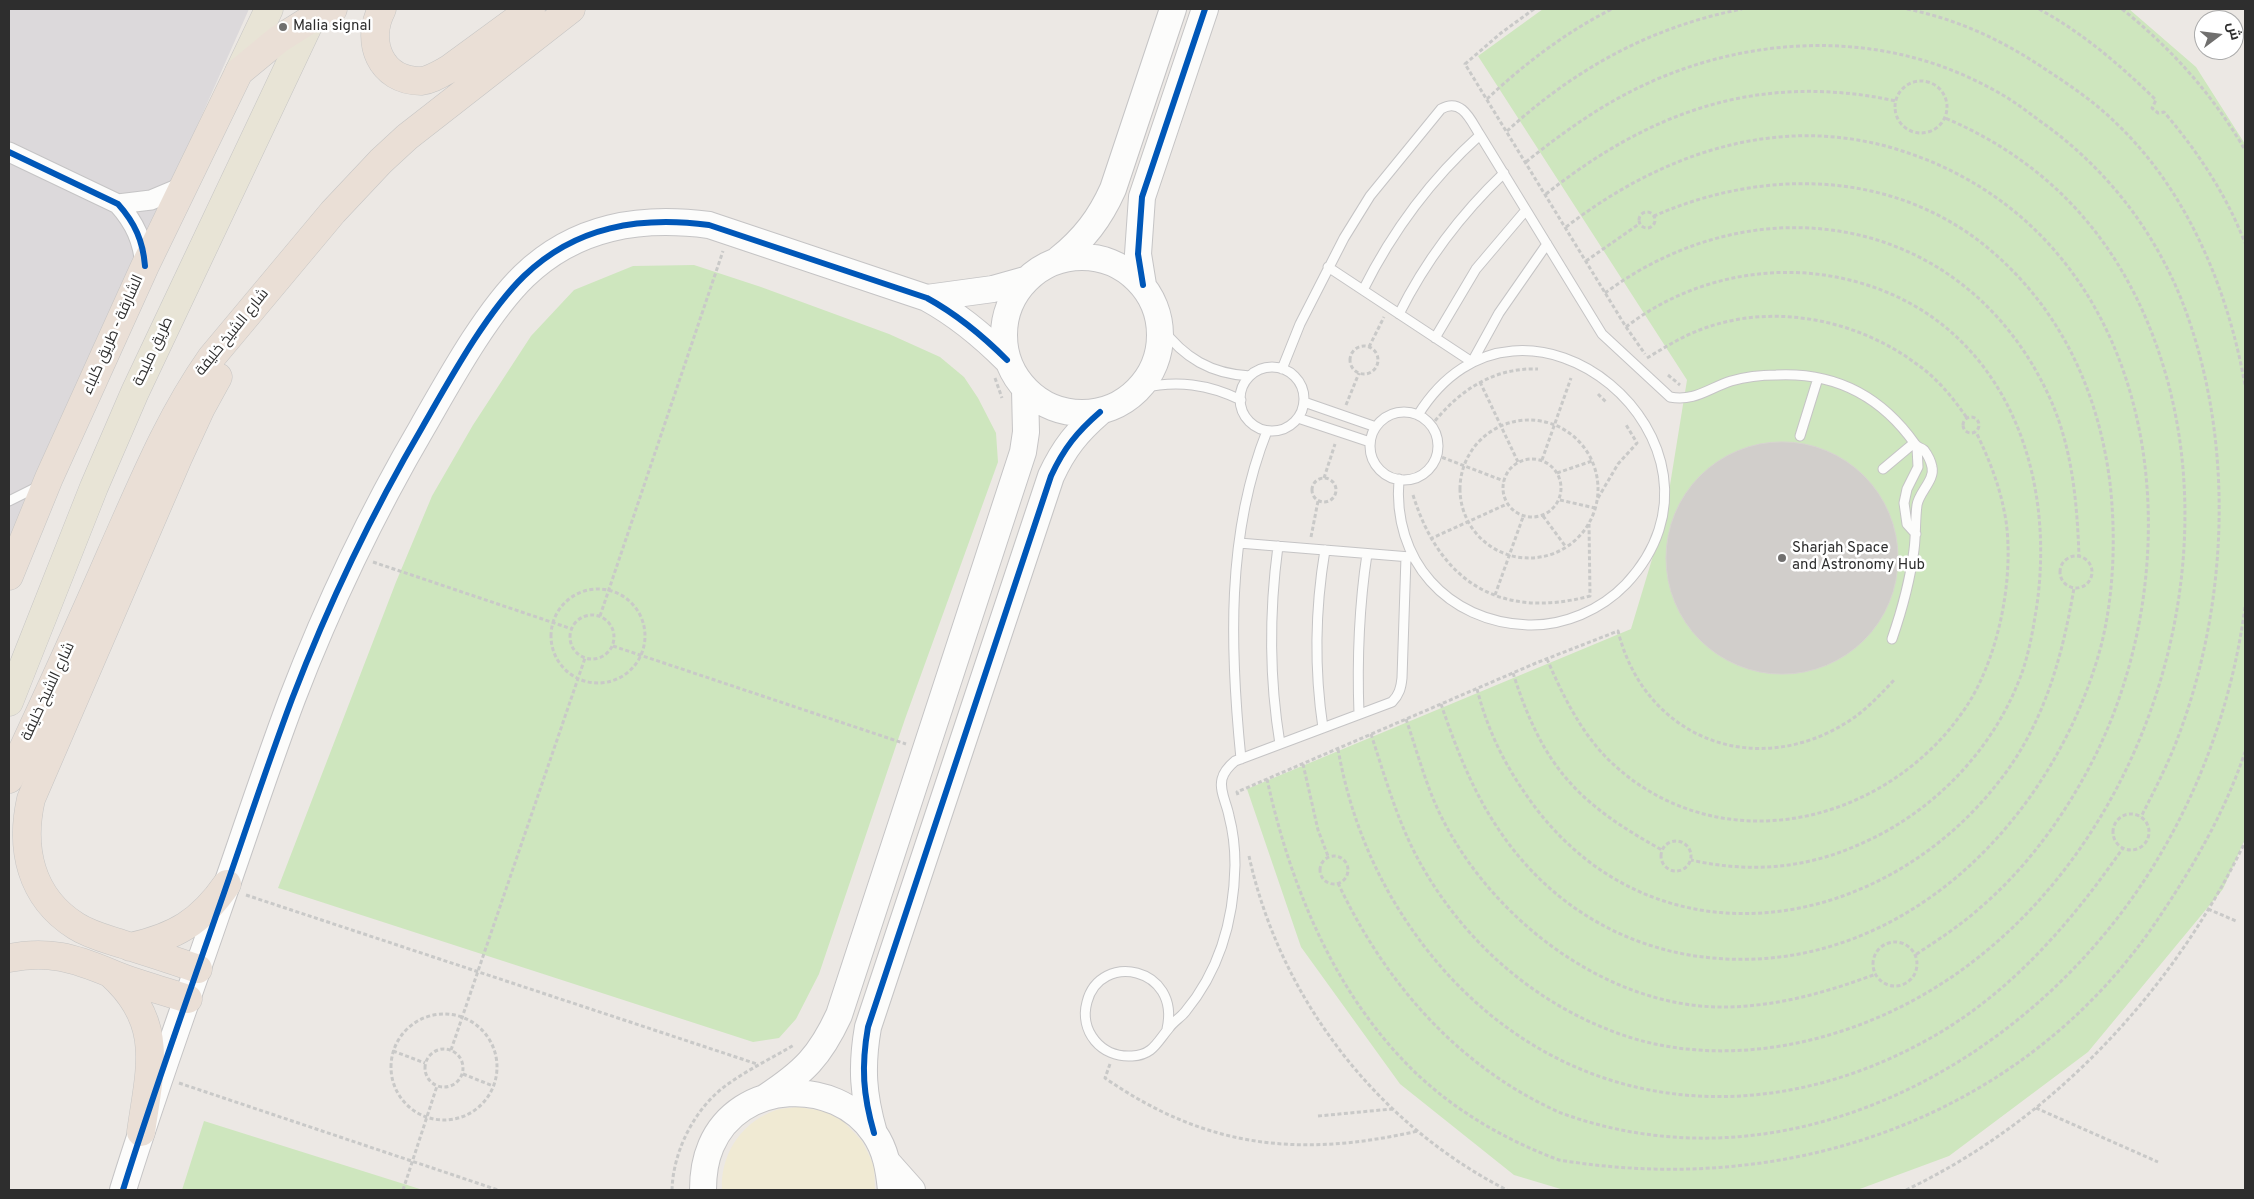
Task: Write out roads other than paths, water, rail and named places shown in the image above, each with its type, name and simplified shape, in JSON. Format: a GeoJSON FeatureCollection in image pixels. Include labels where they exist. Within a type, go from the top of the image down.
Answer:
{"type":"FeatureCollection","features":[{"type":"Feature","properties":{"kind":"highway"},"geometry":{"type":"LineString","coordinates":[[382,9],[375,22],[374,37],[380,58],[394,74],[408,80],[422,81],[449,69],[531,9]]}},
{"type":"Feature","properties":{"kind":"highway","name":"شارع الشيخ خليفة"},"geometry":{"type":"LineString","coordinates":[[9,779],[59,672],[164,435],[210,358],[333,212],[407,137],[571,9]]}},
{"type":"Feature","properties":{"kind":"highway"},"geometry":{"type":"LineString","coordinates":[[239,72],[280,39],[320,12]]}},
{"type":"Feature","properties":{"kind":"highway","name":"الشارقة - طريق كلباء"},"geometry":{"type":"LineString","coordinates":[[9,576],[50,478],[145,266],[239,72]]}},
{"type":"Feature","properties":{"kind":"highway"},"geometry":{"type":"LineString","coordinates":[[198,969],[93,934],[62,916],[39,887],[30,866],[26,844],[26,821],[31,799],[189,432],[214,384],[257,316],[268,290]]}},
{"type":"Feature","properties":{"kind":"highway"},"geometry":{"type":"LineString","coordinates":[[130,947],[154,941],[176,932],[190,924],[214,903],[235,889]]}},
{"type":"Feature","properties":{"kind":"highway"},"geometry":{"type":"LineString","coordinates":[[9,958],[48,954],[70,958],[188,999]]}},
{"type":"Feature","properties":{"kind":"highway"},"geometry":{"type":"LineString","coordinates":[[159,989],[168,959]]}},
{"type":"Feature","properties":{"kind":"highway"},"geometry":{"type":"LineString","coordinates":[[110,973],[126,988],[138,1005],[147,1024],[150,1066],[141,1132]]}},
{"type":"Feature","properties":{"kind":"main road"},"geometry":{"type":"LineString","coordinates":[[239,72],[269,9]]}},
{"type":"Feature","properties":{"kind":"main road","name":"طريق مليحة"},"geometry":{"type":"LineString","coordinates":[[9,702],[94,487],[132,401],[320,12]]}},
{"type":"Feature","properties":{"kind":"street"},"geometry":{"type":"LineString","coordinates":[[1000,367],[1003,331],[1010,304],[1025,280],[1041,268],[1059,259],[1086,234],[1104,210],[1113,189],[1173,9]]}},
{"type":"Feature","properties":{"kind":"street"},"geometry":{"type":"LineString","coordinates":[[1143,285],[1138,254],[1142,197],[1205,9]]}},
{"type":"Feature","properties":{"kind":"street"},"geometry":{"type":"LineString","coordinates":[[9,152],[118,204],[127,214],[141,239],[145,266]]}},
{"type":"Feature","properties":{"kind":"street"},"geometry":{"type":"LineString","coordinates":[[118,204],[151,200],[182,187]]}},
{"type":"Feature","properties":{"kind":"street"},"geometry":{"type":"LineString","coordinates":[[123,1190],[141,1132],[198,969],[235,889],[293,697],[349,568],[384,496],[438,400],[503,300],[525,276],[550,255],[572,243],[609,228],[642,222],[676,220],[709,225],[927,298],[957,315],[983,336],[1000,367],[1015,376],[1025,390],[1041,402],[1060,411],[1080,414],[1100,412],[1121,404],[1142,388],[1152,371],[1159,350],[1160,327],[1154,305],[1143,285],[1126,269],[1104,259],[1082,256],[1059,259]]}},
{"type":"Feature","properties":{"kind":"street"},"geometry":{"type":"LineString","coordinates":[[927,298],[985,291],[1025,280]]}},
{"type":"Feature","properties":{"kind":"street"},"geometry":{"type":"LineString","coordinates":[[702,1190],[704,1168],[712,1144],[725,1124],[744,1108],[790,1082],[810,1063],[827,1040],[839,1015],[1023,452],[1026,432],[1025,390]]}},
{"type":"Feature","properties":{"kind":"street"},"geometry":{"type":"LineString","coordinates":[[912,1190],[888,1163],[874,1133],[863,1081],[863,1054],[868,1027],[1050,476],[1061,453],[1078,431],[1100,412]]}},
{"type":"Feature","properties":{"kind":"street"},"geometry":{"type":"LineString","coordinates":[[766,1096],[790,1092],[814,1093],[838,1101],[858,1115],[874,1133]]}},
{"type":"Feature","properties":{"kind":"street"},"geometry":{"type":"LineString","coordinates":[[888,1163],[891,1190]]}},
{"type":"Feature","properties":{"kind":"lane"},"geometry":{"type":"LineString","coordinates":[[1282,369],[1300,324],[1328,268],[1370,196],[1441,108],[1458,106],[1464,110],[1608,342],[1670,397],[1685,399],[1730,381],[1750,377],[1778,374],[1818,378],[1851,388],[1879,404],[1891,415],[1915,445],[1924,451],[1933,469],[1932,478],[1924,488],[1918,503],[1916,534],[1907,591],[1892,639]]}},
{"type":"Feature","properties":{"kind":"lane"},"geometry":{"type":"LineString","coordinates":[[1362,290],[1389,240],[1410,210],[1440,174],[1480,136]]}},
{"type":"Feature","properties":{"kind":"lane"},"geometry":{"type":"LineString","coordinates":[[1399,314],[1413,287],[1444,238],[1476,200],[1504,173]]}},
{"type":"Feature","properties":{"kind":"lane"},"geometry":{"type":"LineString","coordinates":[[1435,338],[1476,269],[1526,210]]}},
{"type":"Feature","properties":{"kind":"lane"},"geometry":{"type":"LineString","coordinates":[[1472,362],[1504,305],[1547,244]]}},
{"type":"Feature","properties":{"kind":"lane"},"geometry":{"type":"LineString","coordinates":[[1328,268],[1472,362]]}},
{"type":"Feature","properties":{"kind":"lane"},"geometry":{"type":"LineString","coordinates":[[1160,327],[1193,360],[1222,373],[1250,376]]}},
{"type":"Feature","properties":{"kind":"lane"},"geometry":{"type":"LineString","coordinates":[[1239,543],[1409,557],[1441,592],[1466,609],[1513,624],[1547,624],[1580,616],[1609,599],[1634,576],[1644,562],[1658,531],[1664,497],[1661,463],[1656,446],[1641,416],[1619,390],[1576,362],[1559,356],[1516,351],[1501,353],[1472,362],[1441,384],[1418,415]]}},
{"type":"Feature","properties":{"kind":"lane"},"geometry":{"type":"LineString","coordinates":[[1265,368],[1282,369],[1290,373],[1301,386],[1304,402],[1298,418],[1288,427],[1281,430],[1267,431],[1251,423],[1246,417],[1241,400],[1241,392],[1250,376],[1265,368]]}},
{"type":"Feature","properties":{"kind":"lane"},"geometry":{"type":"LineString","coordinates":[[1800,436],[1818,378]]}},
{"type":"Feature","properties":{"kind":"lane"},"geometry":{"type":"LineString","coordinates":[[1142,388],[1164,384],[1187,384],[1218,390],[1241,400]]}},
{"type":"Feature","properties":{"kind":"lane"},"geometry":{"type":"LineString","coordinates":[[1304,402],[1376,427]]}},
{"type":"Feature","properties":{"kind":"lane"},"geometry":{"type":"LineString","coordinates":[[1395,413],[1418,415],[1431,426],[1437,442],[1436,455],[1430,467],[1424,473],[1404,479],[1383,473],[1377,467],[1370,450],[1370,442],[1376,427],[1381,421],[1395,413]]}},
{"type":"Feature","properties":{"kind":"lane"},"geometry":{"type":"LineString","coordinates":[[1298,418],[1370,442]]}},
{"type":"Feature","properties":{"kind":"lane"},"geometry":{"type":"LineString","coordinates":[[1241,759],[1234,681],[1234,628],[1239,543],[1249,485],[1267,431]]}},
{"type":"Feature","properties":{"kind":"lane"},"geometry":{"type":"LineString","coordinates":[[1882,469],[1915,445]]}},
{"type":"Feature","properties":{"kind":"lane"},"geometry":{"type":"LineString","coordinates":[[1915,445],[1918,467],[1907,489],[1904,503],[1907,524],[1916,534]]}},
{"type":"Feature","properties":{"kind":"lane"},"geometry":{"type":"LineString","coordinates":[[9,501],[25,494],[50,478]]}},
{"type":"Feature","properties":{"kind":"lane"},"geometry":{"type":"LineString","coordinates":[[1167,1029],[1170,1018],[1166,996],[1152,979],[1131,972],[1109,975],[1092,989],[1085,1010],[1089,1032],[1103,1049],[1124,1057],[1145,1053],[1155,1047],[1167,1029],[1184,1013],[1201,989],[1219,956],[1226,936],[1232,903],[1235,863],[1234,839],[1221,786],[1228,767],[1241,759],[1392,702],[1401,689],[1409,557],[1400,520],[1404,479]]}},
{"type":"Feature","properties":{"kind":"lane"},"geometry":{"type":"LineString","coordinates":[[1278,546],[1271,612],[1270,645],[1275,711],[1280,744]]}},
{"type":"Feature","properties":{"kind":"lane"},"geometry":{"type":"LineString","coordinates":[[1322,728],[1318,699],[1315,639],[1325,550]]}},
{"type":"Feature","properties":{"kind":"lane"},"geometry":{"type":"LineString","coordinates":[[1359,714],[1359,634],[1367,554]]}},
{"type":"Feature","properties":{"kind":"place","name":"Malia signal"},"geometry":{"type":"Point","coordinates":[283,27]}},
{"type":"Feature","properties":{"kind":"place","name":"Sharjah Space and Astronomy Hub"},"geometry":{"type":"Point","coordinates":[1782,558]}}]}
